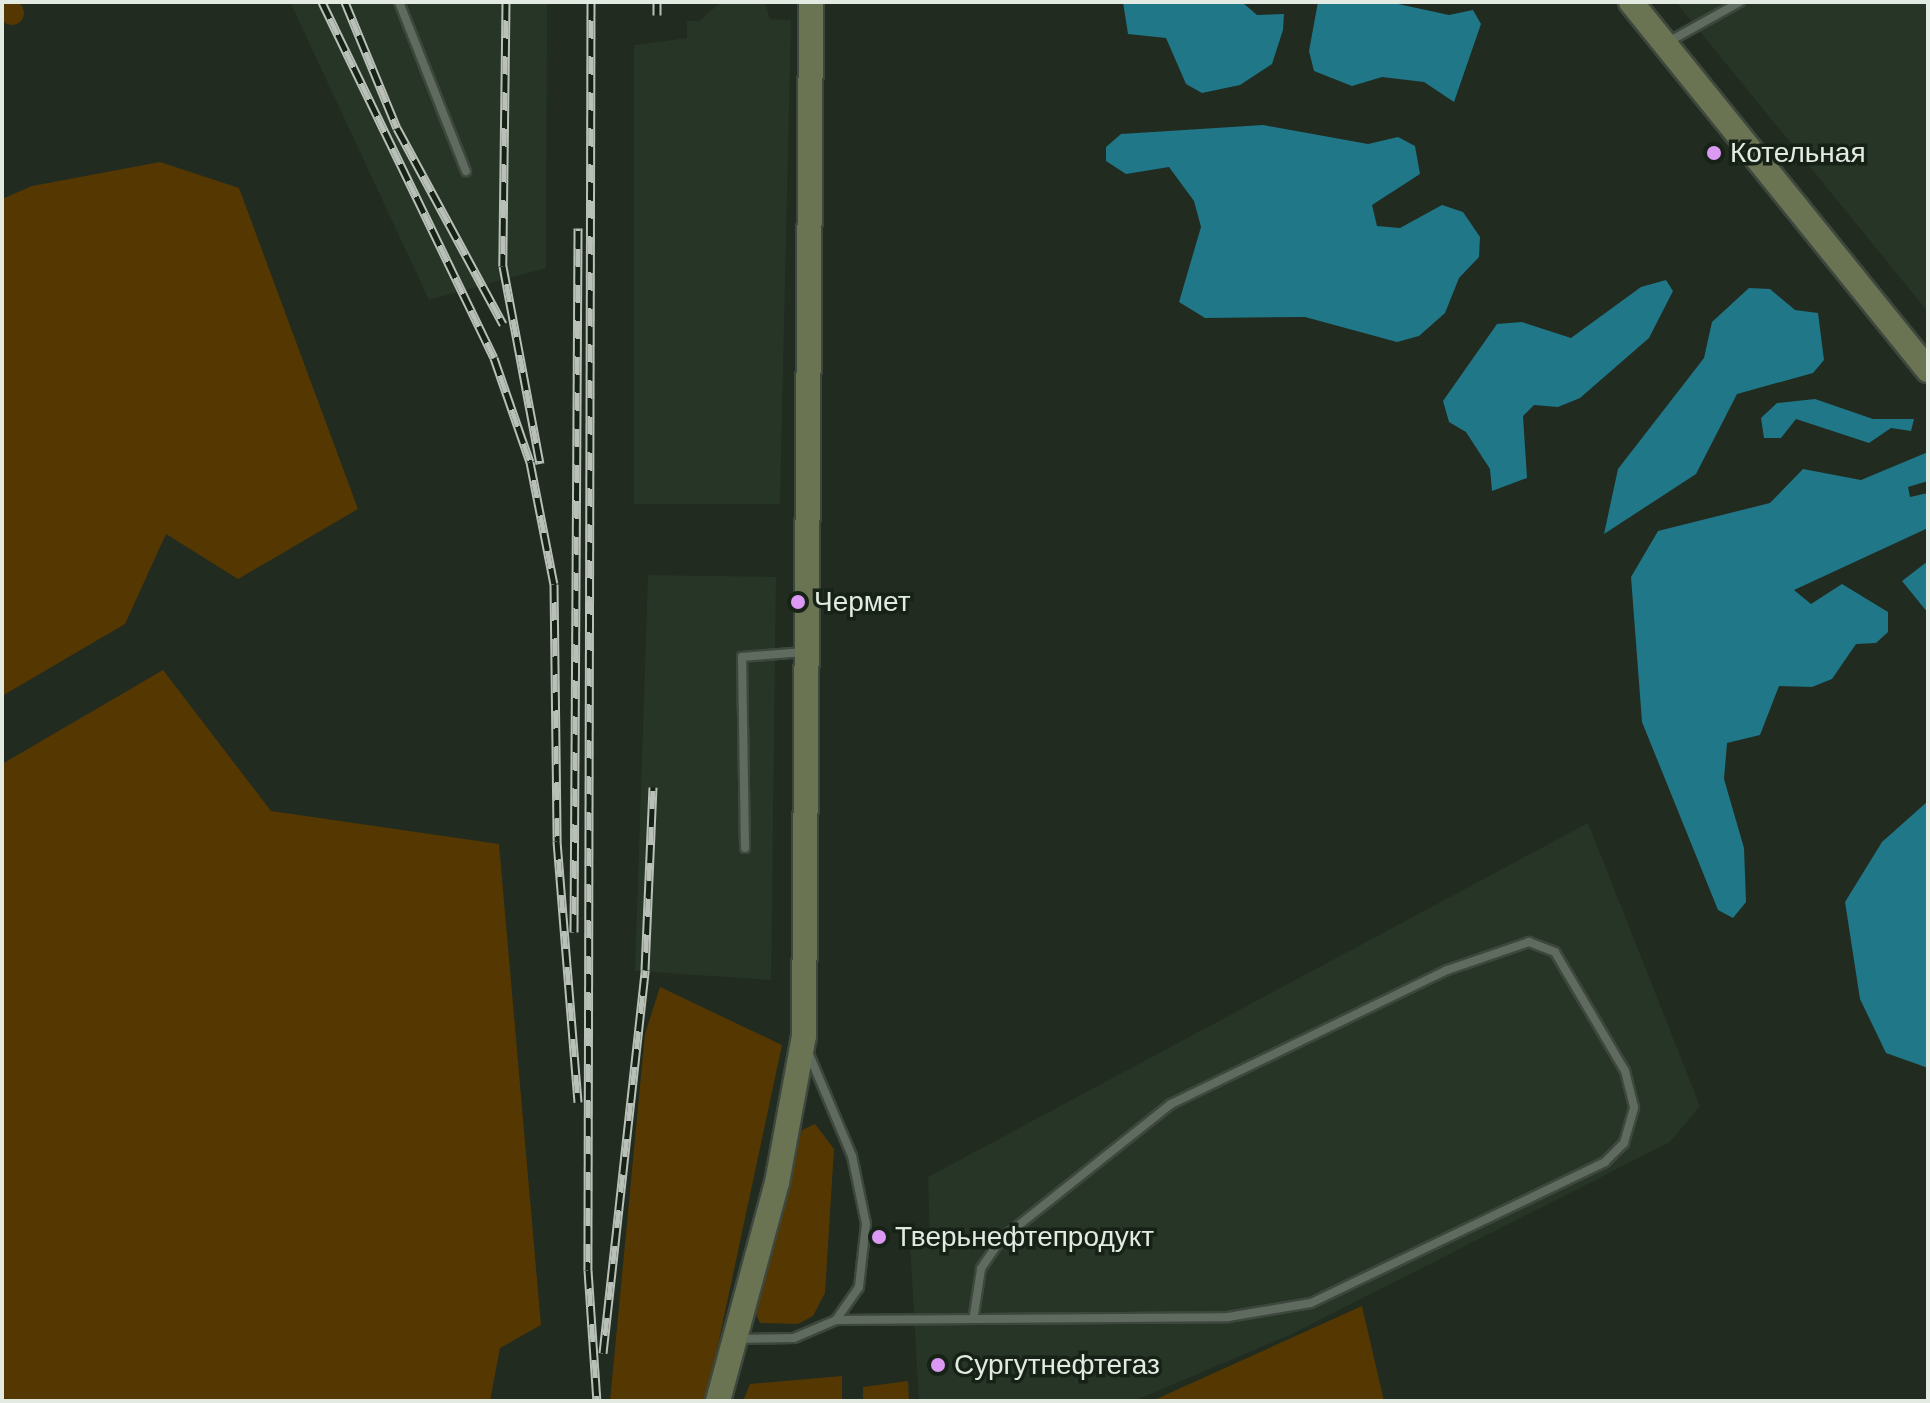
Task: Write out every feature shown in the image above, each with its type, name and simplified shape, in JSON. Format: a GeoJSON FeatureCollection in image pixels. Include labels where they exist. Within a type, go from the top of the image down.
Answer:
{"type":"FeatureCollection","features":[{"type":"Feature","properties":{"kind":"street"},"geometry":{"type":"LineString","coordinates":[[718,1401],[732,1340],[777,1183],[804,1036],[812,652],[811,2]]}},
{"type":"Feature","properties":{"kind":"street"},"geometry":{"type":"LineString","coordinates":[[1634,3],[1928,370]]}},
{"type":"Feature","properties":{"kind":"lane"},"geometry":{"type":"LineString","coordinates":[[399,2],[466,171]]}},
{"type":"Feature","properties":{"kind":"lane"},"geometry":{"type":"LineString","coordinates":[[1668,42],[1740,2]]}},
{"type":"Feature","properties":{"kind":"lane"},"geometry":{"type":"LineString","coordinates":[[745,848],[742,657],[812,652]]}},
{"type":"Feature","properties":{"kind":"lane"},"geometry":{"type":"LineString","coordinates":[[732,1340],[794,1338],[836,1320],[974,1315],[1228,1317],[1311,1303],[1605,1162],[1624,1143],[1634,1107],[1625,1071],[1555,952],[1529,942],[1447,970],[1171,1104],[1001,1239],[981,1269],[974,1315]]}},
{"type":"Feature","properties":{"kind":"lane"},"geometry":{"type":"LineString","coordinates":[[804,1036],[852,1156],[866,1224],[859,1287],[836,1320]]}},
{"type":"Feature","properties":{"kind":"shaded area"},"geometry":{"type":"Polygon","coordinates":[[[12,1],[23,8],[24,13],[17,24],[12,25],[1,18],[0,13],[7,2],[12,1]]]}},
{"type":"Feature","properties":{"kind":"shaded area"},"geometry":{"type":"Polygon","coordinates":[[[290,2],[547,2],[546,268],[429,300],[290,2]]]}},
{"type":"Feature","properties":{"kind":"shaded area"},"geometry":{"type":"Polygon","coordinates":[[[721,2],[765,2],[770,19],[791,20],[780,504],[634,504],[634,45],[687,38],[687,21],[699,21],[721,2]]]}},
{"type":"Feature","properties":{"kind":"shaded area"},"geometry":{"type":"Polygon","coordinates":[[[1676,2],[1928,2],[1928,312],[1693,23],[1676,2]]]}},
{"type":"Feature","properties":{"kind":"shaded area"},"geometry":{"type":"Polygon","coordinates":[[[160,162],[239,188],[358,509],[238,579],[166,534],[125,624],[2,696],[2,199],[32,186],[160,162]]]}},
{"type":"Feature","properties":{"kind":"shaded area"},"geometry":{"type":"Polygon","coordinates":[[[648,575],[776,577],[771,980],[635,971],[648,575]]]}},
{"type":"Feature","properties":{"kind":"shaded area"},"geometry":{"type":"Polygon","coordinates":[[[163,670],[271,811],[499,844],[541,1325],[500,1348],[490,1401],[2,1401],[2,764],[163,670]]]}},
{"type":"Feature","properties":{"kind":"shaded area"},"geometry":{"type":"Polygon","coordinates":[[[1588,823],[1700,1106],[1670,1142],[1290,1335],[1134,1401],[919,1401],[910,1247],[930,1242],[928,1177],[1588,823]]]}},
{"type":"Feature","properties":{"kind":"shaded area"},"geometry":{"type":"Polygon","coordinates":[[[660,987],[782,1045],[706,1401],[610,1401],[645,1034],[660,987]]]}},
{"type":"Feature","properties":{"kind":"shaded area"},"geometry":{"type":"Polygon","coordinates":[[[815,1124],[834,1149],[825,1293],[813,1316],[798,1324],[760,1323],[753,1308],[760,1274],[802,1130],[815,1124]]]}},
{"type":"Feature","properties":{"kind":"shaded area"},"geometry":{"type":"Polygon","coordinates":[[[1362,1306],[1384,1401],[1152,1401],[1362,1306]]]}},
{"type":"Feature","properties":{"kind":"shaded area"},"geometry":{"type":"Polygon","coordinates":[[[842,1376],[842,1401],[743,1401],[750,1384],[842,1376]]]}},
{"type":"Feature","properties":{"kind":"shaded area"},"geometry":{"type":"Polygon","coordinates":[[[908,1381],[909,1401],[863,1401],[863,1387],[908,1381]]]}},
{"type":"Feature","properties":{"kind":"water"},"geometry":{"type":"Polygon","coordinates":[[[1123,2],[1242,2],[1257,15],[1284,14],[1283,30],[1272,64],[1240,85],[1202,93],[1186,84],[1166,38],[1128,34],[1123,2]]]}},
{"type":"Feature","properties":{"kind":"water"},"geometry":{"type":"Polygon","coordinates":[[[1318,2],[1389,2],[1449,15],[1473,10],[1481,24],[1454,102],[1424,82],[1382,77],[1352,86],[1314,71],[1309,51],[1318,2]]]}},
{"type":"Feature","properties":{"kind":"water"},"geometry":{"type":"Polygon","coordinates":[[[1263,125],[1368,144],[1398,137],[1415,146],[1420,174],[1372,205],[1377,226],[1400,228],[1442,205],[1463,212],[1480,237],[1479,257],[1459,278],[1445,313],[1419,336],[1397,342],[1305,317],[1205,318],[1179,302],[1201,227],[1194,201],[1169,167],[1126,174],[1106,161],[1106,147],[1121,134],[1263,125]]]}},
{"type":"Feature","properties":{"kind":"water"},"geometry":{"type":"Polygon","coordinates":[[[1666,280],[1673,291],[1649,338],[1580,398],[1558,407],[1534,405],[1523,416],[1527,478],[1492,491],[1490,469],[1466,432],[1449,422],[1443,401],[1497,324],[1522,322],[1571,338],[1641,287],[1666,280]]]}},
{"type":"Feature","properties":{"kind":"water"},"geometry":{"type":"Polygon","coordinates":[[[1749,288],[1770,289],[1795,310],[1818,313],[1824,360],[1813,373],[1737,394],[1696,474],[1604,534],[1618,469],[1704,358],[1712,322],[1749,288]]]}},
{"type":"Feature","properties":{"kind":"water"},"geometry":{"type":"Polygon","coordinates":[[[1815,399],[1873,419],[1914,419],[1911,431],[1891,428],[1869,443],[1796,419],[1781,438],[1764,438],[1761,418],[1777,403],[1815,399]]]}},
{"type":"Feature","properties":{"kind":"water"},"geometry":{"type":"Polygon","coordinates":[[[1928,452],[1928,481],[1908,487],[1910,497],[1928,493],[1928,528],[1794,590],[1811,604],[1842,584],[1888,612],[1888,632],[1876,643],[1856,644],[1832,679],[1812,687],[1779,686],[1760,735],[1727,743],[1724,779],[1744,848],[1746,902],[1733,918],[1718,910],[1642,722],[1631,577],[1658,531],[1770,503],[1803,469],[1861,480],[1928,452]]]}},
{"type":"Feature","properties":{"kind":"water"},"geometry":{"type":"Polygon","coordinates":[[[1928,561],[1928,613],[1902,581],[1928,561]]]}},
{"type":"Feature","properties":{"kind":"water"},"geometry":{"type":"Polygon","coordinates":[[[1928,801],[1928,1068],[1886,1053],[1860,999],[1845,902],[1882,842],[1928,801]]]}},
{"type":"Feature","properties":{"kind":"railway"},"geometry":{"type":"LineString","coordinates":[[322,2],[494,358],[530,462],[554,584],[557,841],[578,1102]]}},
{"type":"Feature","properties":{"kind":"railway"},"geometry":{"type":"LineString","coordinates":[[345,2],[397,128],[503,324]]}},
{"type":"Feature","properties":{"kind":"railway"},"geometry":{"type":"LineString","coordinates":[[506,2],[503,266],[540,464]]}},
{"type":"Feature","properties":{"kind":"railway"},"geometry":{"type":"LineString","coordinates":[[591,2],[588,1270],[597,1401]]}},
{"type":"Feature","properties":{"kind":"railway"},"geometry":{"type":"LineString","coordinates":[[657,2],[657,15]]}},
{"type":"Feature","properties":{"kind":"railway"},"geometry":{"type":"LineString","coordinates":[[574,932],[578,228]]}},
{"type":"Feature","properties":{"kind":"railway"},"geometry":{"type":"LineString","coordinates":[[603,1353],[645,970],[653,787]]}},
{"type":"Feature","properties":{"kind":"place","name":"Котельная"},"geometry":{"type":"Point","coordinates":[1714,153]}},
{"type":"Feature","properties":{"kind":"place","name":"Чермет"},"geometry":{"type":"Point","coordinates":[798,602]}},
{"type":"Feature","properties":{"kind":"place","name":"Тверьнефтепродукт"},"geometry":{"type":"Point","coordinates":[879,1237]}},
{"type":"Feature","properties":{"kind":"place","name":"Сургутнефтегаз"},"geometry":{"type":"Point","coordinates":[938,1365]}}]}
